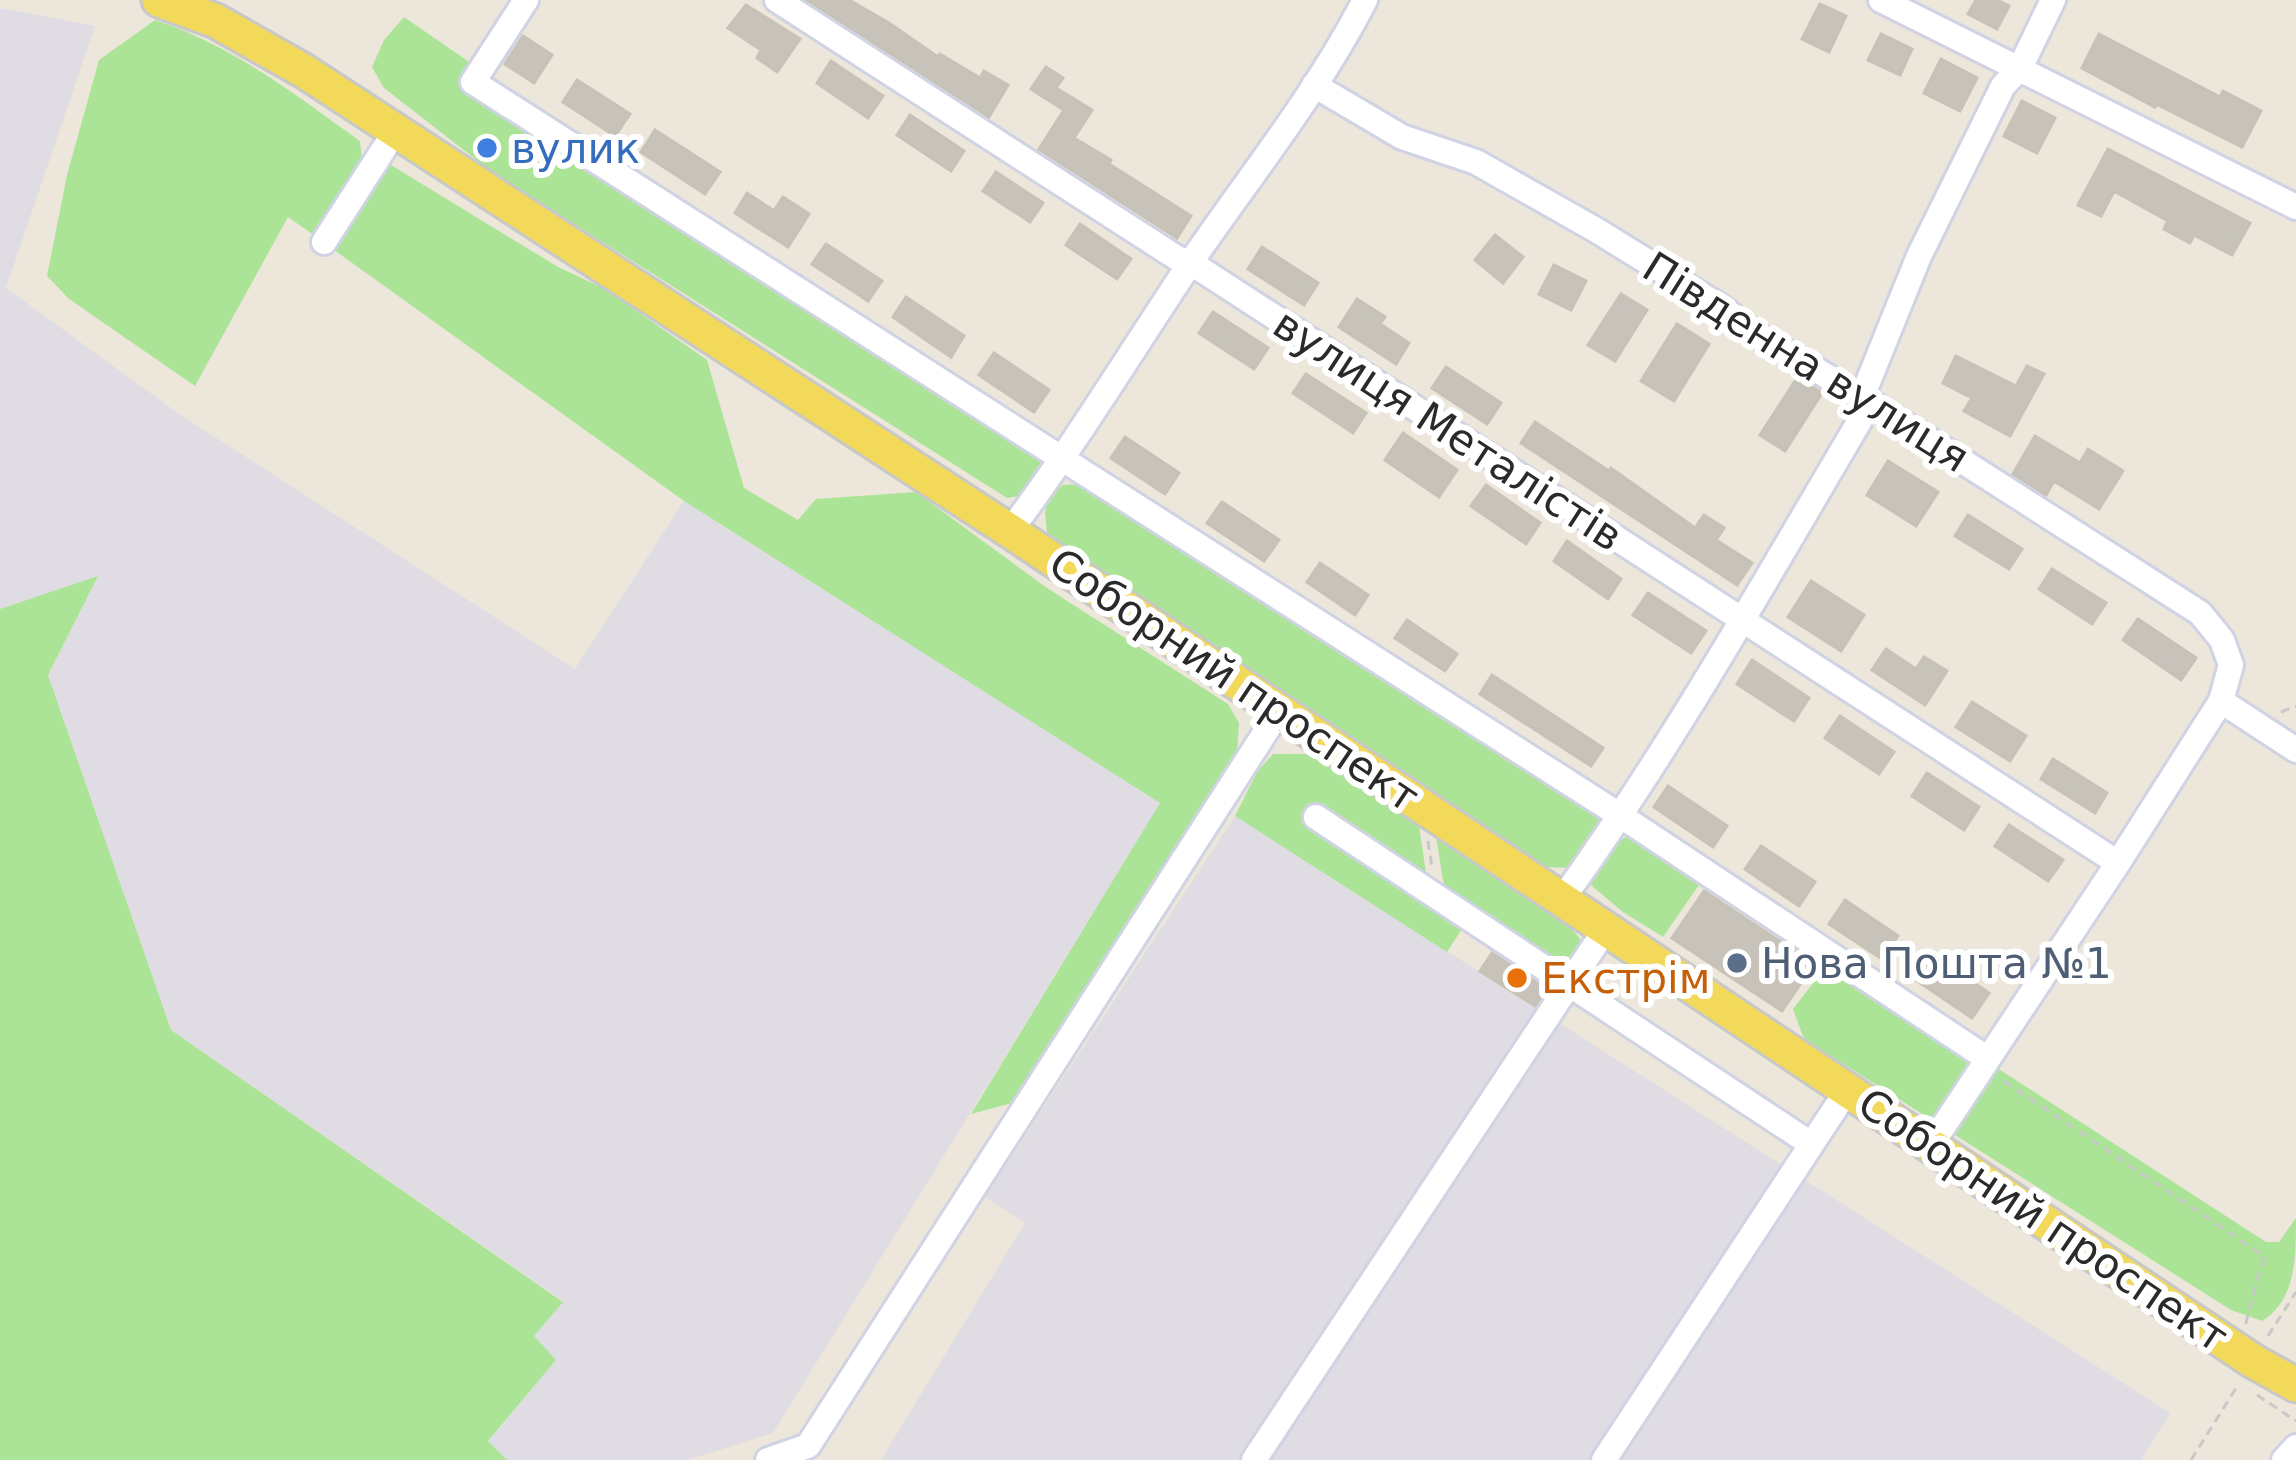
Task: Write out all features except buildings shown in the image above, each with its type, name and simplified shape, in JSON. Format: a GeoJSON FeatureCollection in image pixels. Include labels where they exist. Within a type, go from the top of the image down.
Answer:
{"type":"FeatureCollection","features":[{"type":"Feature","properties":{"kind":"main road","name":"Соборний проспект"},"geometry":{"type":"LineString","coordinates":[[158,0],[216,21],[396,130],[1010,531],[2253,1361],[2296,1385]]}},
{"type":"Feature","properties":{"kind":"street"},"geometry":{"type":"LineString","coordinates":[[526,0],[473,82],[1622,816],[1986,1063]]}},
{"type":"Feature","properties":{"kind":"street","name":"вулиця Металістів"},"geometry":{"type":"LineString","coordinates":[[777,0],[2118,863]]}},
{"type":"Feature","properties":{"kind":"street"},"geometry":{"type":"LineString","coordinates":[[1010,531],[1064,459],[1314,85],[1365,0]]}},
{"type":"Feature","properties":{"kind":"street"},"geometry":{"type":"LineString","coordinates":[[1881,0],[2296,207]]}},
{"type":"Feature","properties":{"kind":"street"},"geometry":{"type":"LineString","coordinates":[[1563,898],[1622,816],[1858,422],[1862,397],[1919,256],[2003,86],[2020,68],[2053,0]]}},
{"type":"Feature","properties":{"kind":"street","name":"Південна вулиця"},"geometry":{"type":"LineString","coordinates":[[1314,85],[1402,137],[1476,162],[1596,230],[2200,614],[2222,640],[2231,665],[2221,701]]}},
{"type":"Feature","properties":{"kind":"street"},"geometry":{"type":"LineString","coordinates":[[324,242],[396,130]]}},
{"type":"Feature","properties":{"kind":"street"},"geometry":{"type":"LineString","coordinates":[[1931,1145],[2221,701],[2296,750]]}},
{"type":"Feature","properties":{"kind":"street"},"geometry":{"type":"LineString","coordinates":[[768,1460],[808,1446],[1280,711]]}},
{"type":"Feature","properties":{"kind":"street"},"geometry":{"type":"LineString","coordinates":[[1316,817],[1811,1144]]}},
{"type":"Feature","properties":{"kind":"street"},"geometry":{"type":"LineString","coordinates":[[1254,1460],[1607,927]]}},
{"type":"Feature","properties":{"kind":"street"},"geometry":{"type":"LineString","coordinates":[[1604,1460],[1848,1089]]}},
{"type":"Feature","properties":{"kind":"street"},"geometry":{"type":"LineString","coordinates":[[2284,1460],[2296,1447]]}},
{"type":"Feature","properties":{"kind":"path"},"geometry":{"type":"LineString","coordinates":[[1420,804],[1438,897]]}},
{"type":"Feature","properties":{"kind":"path"},"geometry":{"type":"LineString","coordinates":[[1986,1063],[2264,1256],[2245,1327],[2266,1340],[2296,1292]]}},
{"type":"Feature","properties":{"kind":"path"},"geometry":{"type":"LineString","coordinates":[[2191,1460],[2253,1361]]}},
{"type":"Feature","properties":{"kind":"shaded area"},"geometry":{"type":"Polygon","coordinates":[[[0,8],[95,26],[6,288],[179,414],[575,669],[684,501],[1161,803],[773,1433],[688,1460],[507,1460],[488,1442],[555,1361],[533,1337],[563,1301],[171,1030],[48,675],[97,578],[0,609],[0,8]]]}},
{"type":"Feature","properties":{"kind":"shaded area"},"geometry":{"type":"Polygon","coordinates":[[[1235,816],[2170,1413],[2141,1460],[881,1460],[1025,1223],[985,1197],[1235,816]]]}},
{"type":"Feature","properties":{"kind":"green space"},"geometry":{"type":"Polygon","coordinates":[[[404,17],[472,64],[461,82],[1054,458],[1026,495],[1007,498],[492,172],[384,88],[372,67],[384,40],[404,17]]]}},
{"type":"Feature","properties":{"kind":"green space"},"geometry":{"type":"Polygon","coordinates":[[[155,20],[237,57],[360,141],[362,162],[318,238],[288,217],[195,386],[69,299],[47,276],[67,175],[99,60],[155,20]]]}},
{"type":"Feature","properties":{"kind":"green space"},"geometry":{"type":"Polygon","coordinates":[[[391,165],[558,267],[605,289],[707,360],[744,488],[798,520],[816,499],[916,492],[1047,588],[1228,704],[1239,723],[1237,751],[1222,786],[1020,1101],[971,1114],[1160,803],[684,501],[330,247],[376,172],[391,165]]]}},
{"type":"Feature","properties":{"kind":"green space"},"geometry":{"type":"Polygon","coordinates":[[[1082,484],[1590,805],[1599,820],[1596,834],[1569,868],[1546,867],[1267,685],[1047,533],[1048,496],[1063,485],[1082,484]]]}},
{"type":"Feature","properties":{"kind":"green space"},"geometry":{"type":"Polygon","coordinates":[[[98,576],[48,675],[171,1030],[563,1302],[534,1336],[556,1360],[488,1441],[507,1460],[0,1460],[0,609],[98,576]]]}},
{"type":"Feature","properties":{"kind":"green space"},"geometry":{"type":"Polygon","coordinates":[[[1273,754],[1308,754],[1419,826],[1426,873],[1315,803],[1309,807],[1306,826],[1322,828],[1464,926],[1447,952],[1235,816],[1257,772],[1273,754]]]}},
{"type":"Feature","properties":{"kind":"green space"},"geometry":{"type":"Polygon","coordinates":[[[1632,834],[1701,882],[1663,937],[1586,881],[1614,843],[1632,834]]]}},
{"type":"Feature","properties":{"kind":"green space"},"geometry":{"type":"Polygon","coordinates":[[[1436,837],[1573,930],[1583,943],[1567,958],[1554,958],[1444,886],[1436,837]]]}},
{"type":"Feature","properties":{"kind":"green space"},"geometry":{"type":"Polygon","coordinates":[[[1836,969],[2266,1242],[2279,1242],[2296,1218],[2294,1263],[2282,1302],[2262,1321],[2231,1310],[1804,1039],[1793,1009],[1821,973],[1836,969]]]}},
{"type":"Feature","properties":{"kind":"place","name":"вулик"},"geometry":{"type":"Point","coordinates":[487,148]}},
{"type":"Feature","properties":{"kind":"place","name":"Нова Пошта №1"},"geometry":{"type":"Point","coordinates":[1737,963]}},
{"type":"Feature","properties":{"kind":"place","name":"Екстрім"},"geometry":{"type":"Point","coordinates":[1517,978]}}]}
